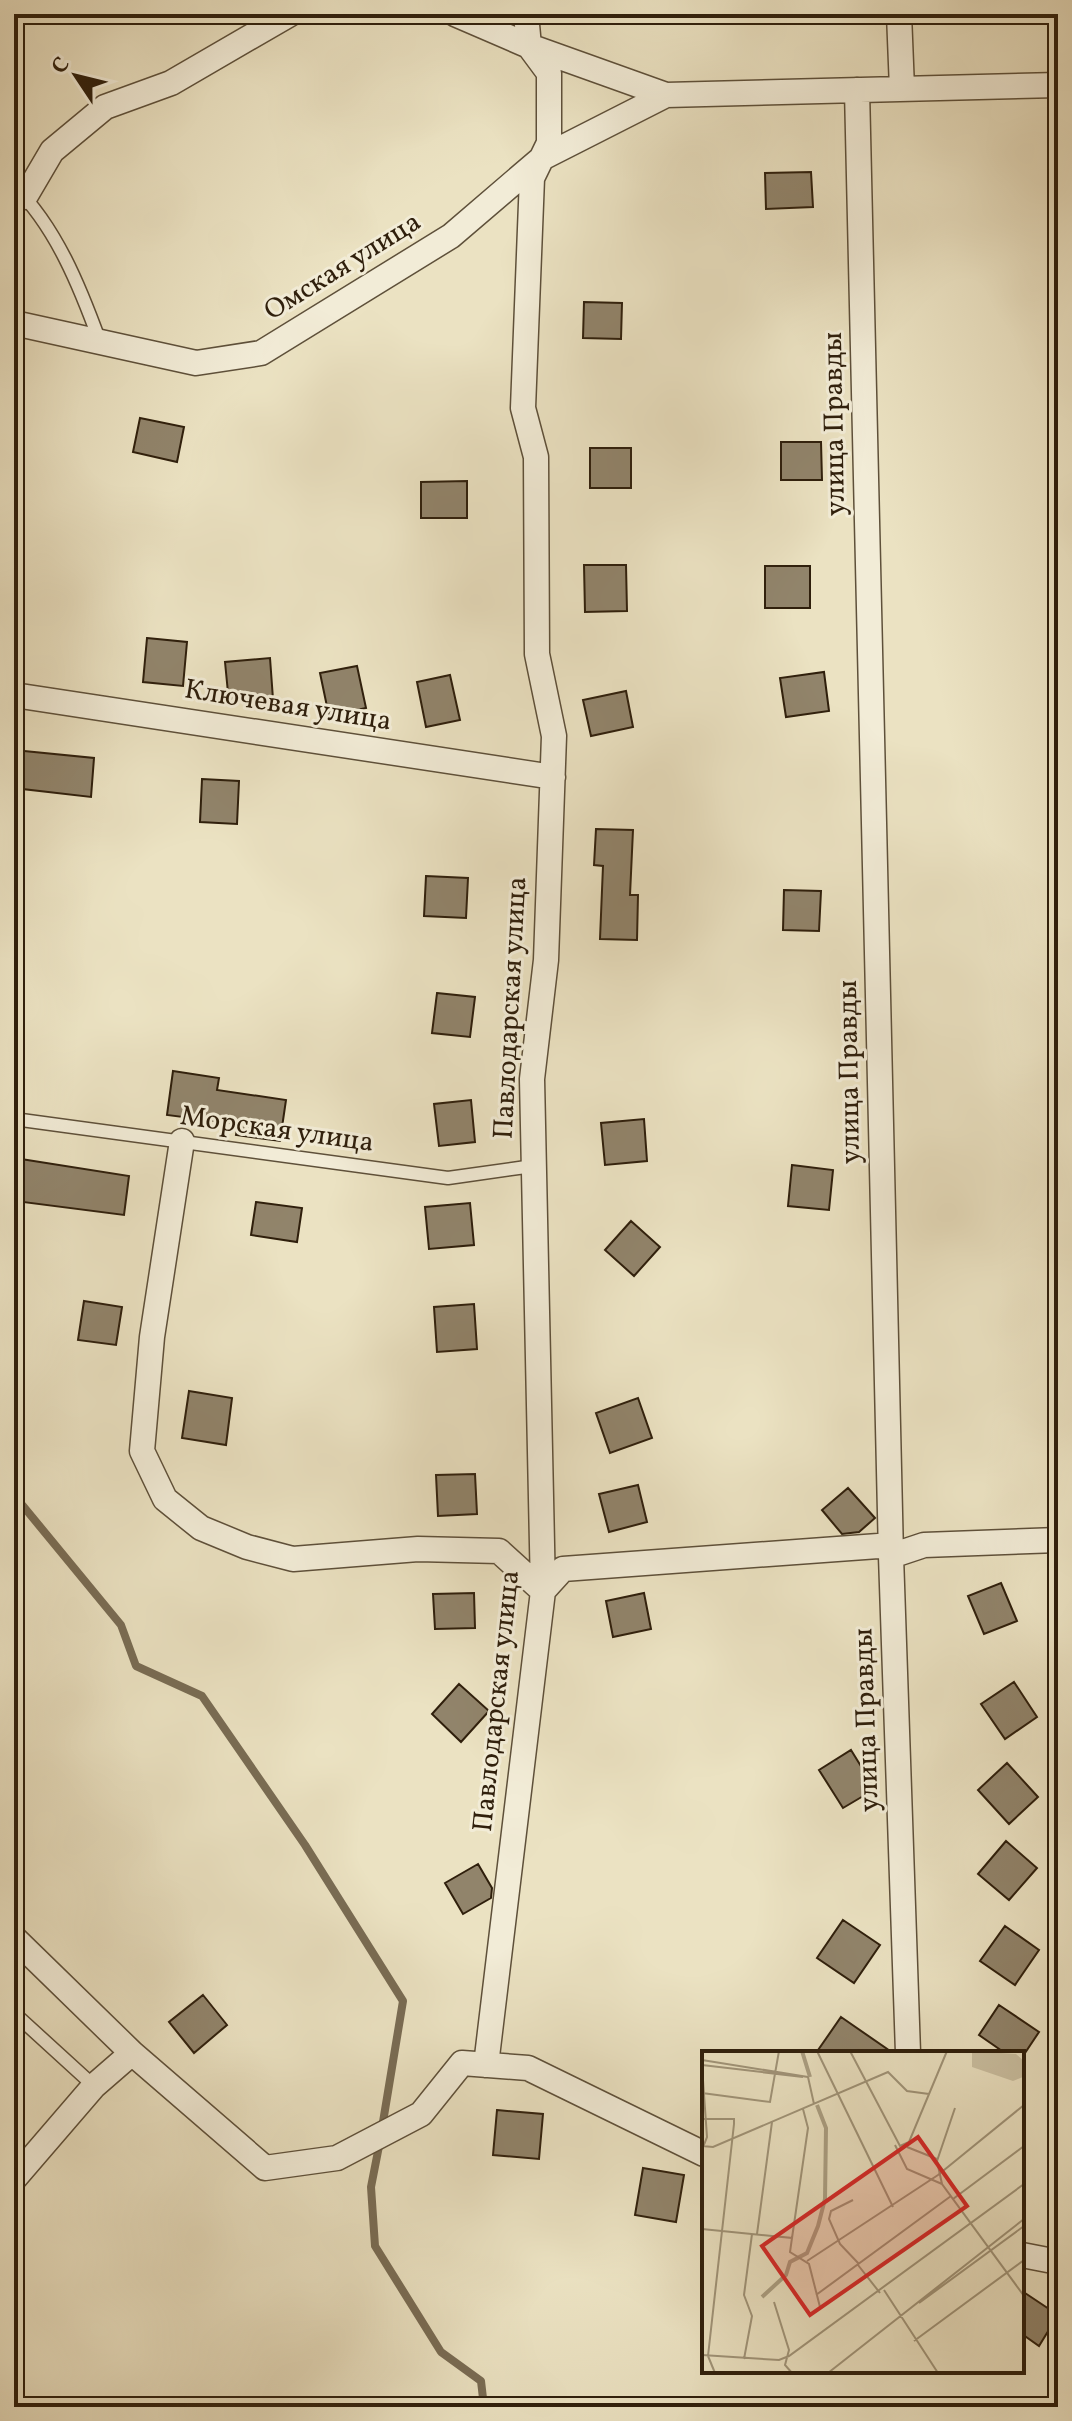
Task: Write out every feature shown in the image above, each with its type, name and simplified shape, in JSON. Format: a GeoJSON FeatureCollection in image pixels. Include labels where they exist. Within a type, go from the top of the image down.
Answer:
{"type":"FeatureCollection","features":[{"type":"Feature","properties":{"kind":"street"},"geometry":{"type":"LineString","coordinates":[[20,192],[52,151],[105,107],[171,83],[290,14]]}},
{"type":"Feature","properties":{"kind":"street"},"geometry":{"type":"LineString","coordinates":[[455,14],[529,46],[666,95],[1058,85]]}},
{"type":"Feature","properties":{"kind":"street","name":"Павлодарская улица"},"geometry":{"type":"LineString","coordinates":[[486,2065],[543,1591],[532,1079],[546,960],[554,736],[537,654],[536,457],[523,408],[532,178],[549,143],[549,73],[529,46],[526,14]]}},
{"type":"Feature","properties":{"kind":"street"},"geometry":{"type":"LineString","coordinates":[[899,14],[902,89]]}},
{"type":"Feature","properties":{"kind":"street","name":"улица Правды"},"geometry":{"type":"LineString","coordinates":[[857,90],[892,1551],[908,2051]]}},
{"type":"Feature","properties":{"kind":"street","name":"Омская улица"},"geometry":{"type":"LineString","coordinates":[[14,323],[196,363],[261,353],[451,236],[542,158],[666,95]]}},
{"type":"Feature","properties":{"kind":"street","name":"Ключевая улица"},"geometry":{"type":"LineString","coordinates":[[14,695],[553,777]]}},
{"type":"Feature","properties":{"kind":"street"},"geometry":{"type":"LineString","coordinates":[[182,1141],[152,1337],[142,1451],[165,1499],[201,1528],[247,1547],[293,1559],[418,1549],[499,1551],[543,1591],[563,1569],[892,1551],[924,1545],[1058,1540]]}},
{"type":"Feature","properties":{"kind":"street"},"geometry":{"type":"LineString","coordinates":[[14,1938],[132,2053],[265,2168],[337,2158],[421,2114],[462,2063],[528,2068],[702,2153]]}},
{"type":"Feature","properties":{"kind":"street"},"geometry":{"type":"LineString","coordinates":[[14,2179],[94,2086],[132,2053]]}},
{"type":"Feature","properties":{"kind":"street"},"geometry":{"type":"LineString","coordinates":[[1024,2255],[1058,2262]]}},
{"type":"Feature","properties":{"kind":"lane"},"geometry":{"type":"LineString","coordinates":[[20,192],[37,209],[51,235],[84,300],[100,342]]}},
{"type":"Feature","properties":{"kind":"lane","name":"Морская улица"},"geometry":{"type":"LineString","coordinates":[[14,1119],[448,1178],[533,1166]]}},
{"type":"Feature","properties":{"kind":"lane"},"geometry":{"type":"LineString","coordinates":[[14,2013],[94,2086]]}},
{"type":"Feature","properties":{"kind":"building"},"geometry":{"type":"Polygon","coordinates":[[[811,172],[813,207],[766,209],[765,173],[811,172]]]}},
{"type":"Feature","properties":{"kind":"building"},"geometry":{"type":"Polygon","coordinates":[[[584,302],[622,303],[621,339],[583,338],[584,302]]]}},
{"type":"Feature","properties":{"kind":"building"},"geometry":{"type":"Polygon","coordinates":[[[140,418],[184,427],[177,462],[133,452],[140,418]]]}},
{"type":"Feature","properties":{"kind":"building"},"geometry":{"type":"Polygon","coordinates":[[[781,442],[821,442],[822,480],[781,480],[781,442]]]}},
{"type":"Feature","properties":{"kind":"building"},"geometry":{"type":"Polygon","coordinates":[[[590,448],[631,448],[631,488],[590,488],[590,448]]]}},
{"type":"Feature","properties":{"kind":"building"},"geometry":{"type":"Polygon","coordinates":[[[467,481],[467,518],[421,518],[421,482],[467,481]]]}},
{"type":"Feature","properties":{"kind":"building"},"geometry":{"type":"Polygon","coordinates":[[[584,565],[626,565],[627,611],[585,612],[584,565]]]}},
{"type":"Feature","properties":{"kind":"building"},"geometry":{"type":"Polygon","coordinates":[[[765,566],[810,566],[810,608],[765,608],[765,566]]]}},
{"type":"Feature","properties":{"kind":"building"},"geometry":{"type":"Polygon","coordinates":[[[147,638],[187,642],[183,686],[143,682],[147,638]]]}},
{"type":"Feature","properties":{"kind":"building"},"geometry":{"type":"Polygon","coordinates":[[[270,658],[273,699],[229,703],[225,662],[270,658]]]}},
{"type":"Feature","properties":{"kind":"building"},"geometry":{"type":"Polygon","coordinates":[[[357,666],[366,708],[329,716],[320,673],[357,666]]]}},
{"type":"Feature","properties":{"kind":"building"},"geometry":{"type":"Polygon","coordinates":[[[824,672],[829,711],[786,717],[780,678],[824,672]]]}},
{"type":"Feature","properties":{"kind":"building"},"geometry":{"type":"Polygon","coordinates":[[[450,675],[460,720],[426,727],[417,682],[450,675]]]}},
{"type":"Feature","properties":{"kind":"building"},"geometry":{"type":"Polygon","coordinates":[[[626,691],[633,727],[591,736],[583,700],[626,691]]]}},
{"type":"Feature","properties":{"kind":"building"},"geometry":{"type":"Polygon","coordinates":[[[14,750],[94,758],[91,797],[14,788],[14,750]]]}},
{"type":"Feature","properties":{"kind":"building"},"geometry":{"type":"Polygon","coordinates":[[[202,779],[239,781],[237,824],[200,822],[202,779]]]}},
{"type":"Feature","properties":{"kind":"building"},"geometry":{"type":"Polygon","coordinates":[[[596,829],[633,830],[630,895],[638,895],[637,940],[600,939],[603,866],[594,865],[596,829]]]}},
{"type":"Feature","properties":{"kind":"building"},"geometry":{"type":"Polygon","coordinates":[[[426,876],[468,878],[466,918],[424,916],[426,876]]]}},
{"type":"Feature","properties":{"kind":"building"},"geometry":{"type":"Polygon","coordinates":[[[784,890],[821,891],[819,931],[783,930],[784,890]]]}},
{"type":"Feature","properties":{"kind":"building"},"geometry":{"type":"Polygon","coordinates":[[[437,993],[475,997],[470,1037],[432,1033],[437,993]]]}},
{"type":"Feature","properties":{"kind":"building"},"geometry":{"type":"Polygon","coordinates":[[[173,1071],[219,1078],[217,1090],[286,1100],[280,1141],[236,1135],[238,1124],[167,1115],[173,1071]]]}},
{"type":"Feature","properties":{"kind":"building"},"geometry":{"type":"Polygon","coordinates":[[[471,1100],[475,1142],[439,1146],[434,1104],[471,1100]]]}},
{"type":"Feature","properties":{"kind":"building"},"geometry":{"type":"Polygon","coordinates":[[[644,1119],[647,1161],[605,1165],[601,1123],[644,1119]]]}},
{"type":"Feature","properties":{"kind":"building"},"geometry":{"type":"Polygon","coordinates":[[[21,1159],[129,1176],[124,1215],[15,1201],[21,1159]]]}},
{"type":"Feature","properties":{"kind":"building"},"geometry":{"type":"Polygon","coordinates":[[[792,1165],[833,1170],[829,1210],[788,1206],[792,1165]]]}},
{"type":"Feature","properties":{"kind":"building"},"geometry":{"type":"Polygon","coordinates":[[[256,1202],[302,1208],[297,1242],[251,1235],[256,1202]]]}},
{"type":"Feature","properties":{"kind":"building"},"geometry":{"type":"Polygon","coordinates":[[[470,1203],[474,1245],[429,1249],[425,1207],[470,1203]]]}},
{"type":"Feature","properties":{"kind":"building"},"geometry":{"type":"Polygon","coordinates":[[[631,1221],[660,1247],[634,1276],[605,1250],[631,1221]]]}},
{"type":"Feature","properties":{"kind":"building"},"geometry":{"type":"Polygon","coordinates":[[[84,1301],[122,1307],[116,1345],[78,1340],[84,1301]]]}},
{"type":"Feature","properties":{"kind":"building"},"geometry":{"type":"Polygon","coordinates":[[[474,1304],[477,1349],[437,1352],[434,1307],[474,1304]]]}},
{"type":"Feature","properties":{"kind":"building"},"geometry":{"type":"Polygon","coordinates":[[[189,1391],[232,1398],[226,1445],[182,1438],[189,1391]]]}},
{"type":"Feature","properties":{"kind":"building"},"geometry":{"type":"Polygon","coordinates":[[[638,1398],[652,1438],[610,1453],[596,1413],[638,1398]]]}},
{"type":"Feature","properties":{"kind":"building"},"geometry":{"type":"Polygon","coordinates":[[[475,1474],[477,1514],[438,1516],[436,1475],[475,1474]]]}},
{"type":"Feature","properties":{"kind":"building"},"geometry":{"type":"Polygon","coordinates":[[[638,1485],[647,1522],[609,1532],[599,1494],[638,1485]]]}},
{"type":"Feature","properties":{"kind":"building"},"geometry":{"type":"Polygon","coordinates":[[[848,1488],[875,1518],[859,1532],[842,1534],[822,1510],[848,1488]]]}},
{"type":"Feature","properties":{"kind":"building"},"geometry":{"type":"Polygon","coordinates":[[[1001,1583],[1017,1621],[984,1634],[968,1596],[1001,1583]]]}},
{"type":"Feature","properties":{"kind":"building"},"geometry":{"type":"Polygon","coordinates":[[[474,1593],[475,1628],[435,1629],[433,1594],[474,1593]]]}},
{"type":"Feature","properties":{"kind":"building"},"geometry":{"type":"Polygon","coordinates":[[[644,1593],[651,1629],[613,1637],[606,1601],[644,1593]]]}},
{"type":"Feature","properties":{"kind":"building"},"geometry":{"type":"Polygon","coordinates":[[[1014,1682],[1037,1717],[1005,1739],[981,1704],[1014,1682]]]}},
{"type":"Feature","properties":{"kind":"building"},"geometry":{"type":"Polygon","coordinates":[[[459,1684],[489,1711],[461,1742],[432,1714],[459,1684]]]}},
{"type":"Feature","properties":{"kind":"building"},"geometry":{"type":"Polygon","coordinates":[[[851,1750],[875,1789],[843,1808],[819,1770],[851,1750]]]}},
{"type":"Feature","properties":{"kind":"building"},"geometry":{"type":"Polygon","coordinates":[[[1007,1763],[1038,1797],[1009,1824],[978,1790],[1007,1763]]]}},
{"type":"Feature","properties":{"kind":"building"},"geometry":{"type":"Polygon","coordinates":[[[1006,1841],[1037,1868],[1009,1900],[978,1874],[1006,1841]]]}},
{"type":"Feature","properties":{"kind":"building"},"geometry":{"type":"Polygon","coordinates":[[[478,1864],[492,1888],[491,1898],[463,1914],[445,1883],[478,1864]]]}},
{"type":"Feature","properties":{"kind":"building"},"geometry":{"type":"Polygon","coordinates":[[[843,1920],[880,1945],[854,1983],[817,1958],[843,1920]]]}},
{"type":"Feature","properties":{"kind":"building"},"geometry":{"type":"Polygon","coordinates":[[[1005,1926],[1039,1950],[1015,1985],[980,1961],[1005,1926]]]}},
{"type":"Feature","properties":{"kind":"building"},"geometry":{"type":"Polygon","coordinates":[[[203,1995],[227,2025],[194,2053],[169,2022],[203,1995]]]}},
{"type":"Feature","properties":{"kind":"building"},"geometry":{"type":"Polygon","coordinates":[[[999,2005],[1039,2032],[1025,2053],[1002,2051],[979,2035],[999,2005]]]}},
{"type":"Feature","properties":{"kind":"building"},"geometry":{"type":"Polygon","coordinates":[[[841,2017],[890,2051],[817,2051],[841,2017]]]}},
{"type":"Feature","properties":{"kind":"building"},"geometry":{"type":"Polygon","coordinates":[[[497,2110],[543,2114],[539,2159],[493,2155],[497,2110]]]}},
{"type":"Feature","properties":{"kind":"building"},"geometry":{"type":"Polygon","coordinates":[[[643,2168],[684,2175],[676,2222],[635,2215],[643,2168]]]}},
{"type":"Feature","properties":{"kind":"building"},"geometry":{"type":"Polygon","coordinates":[[[1024,2292],[1058,2315],[1039,2346],[1024,2335],[1024,2292]]]}},
{"type":"Feature","properties":{"kind":"waterway"},"geometry":{"type":"LineString","coordinates":[[14,1495],[121,1625],[136,1666],[202,1696],[305,1845],[403,2001],[382,2128]]}},
{"type":"Feature","properties":{"kind":"waterway"},"geometry":{"type":"LineString","coordinates":[[380,2141],[371,2187],[375,2246],[441,2352],[481,2381],[484,2407]]}}]}
